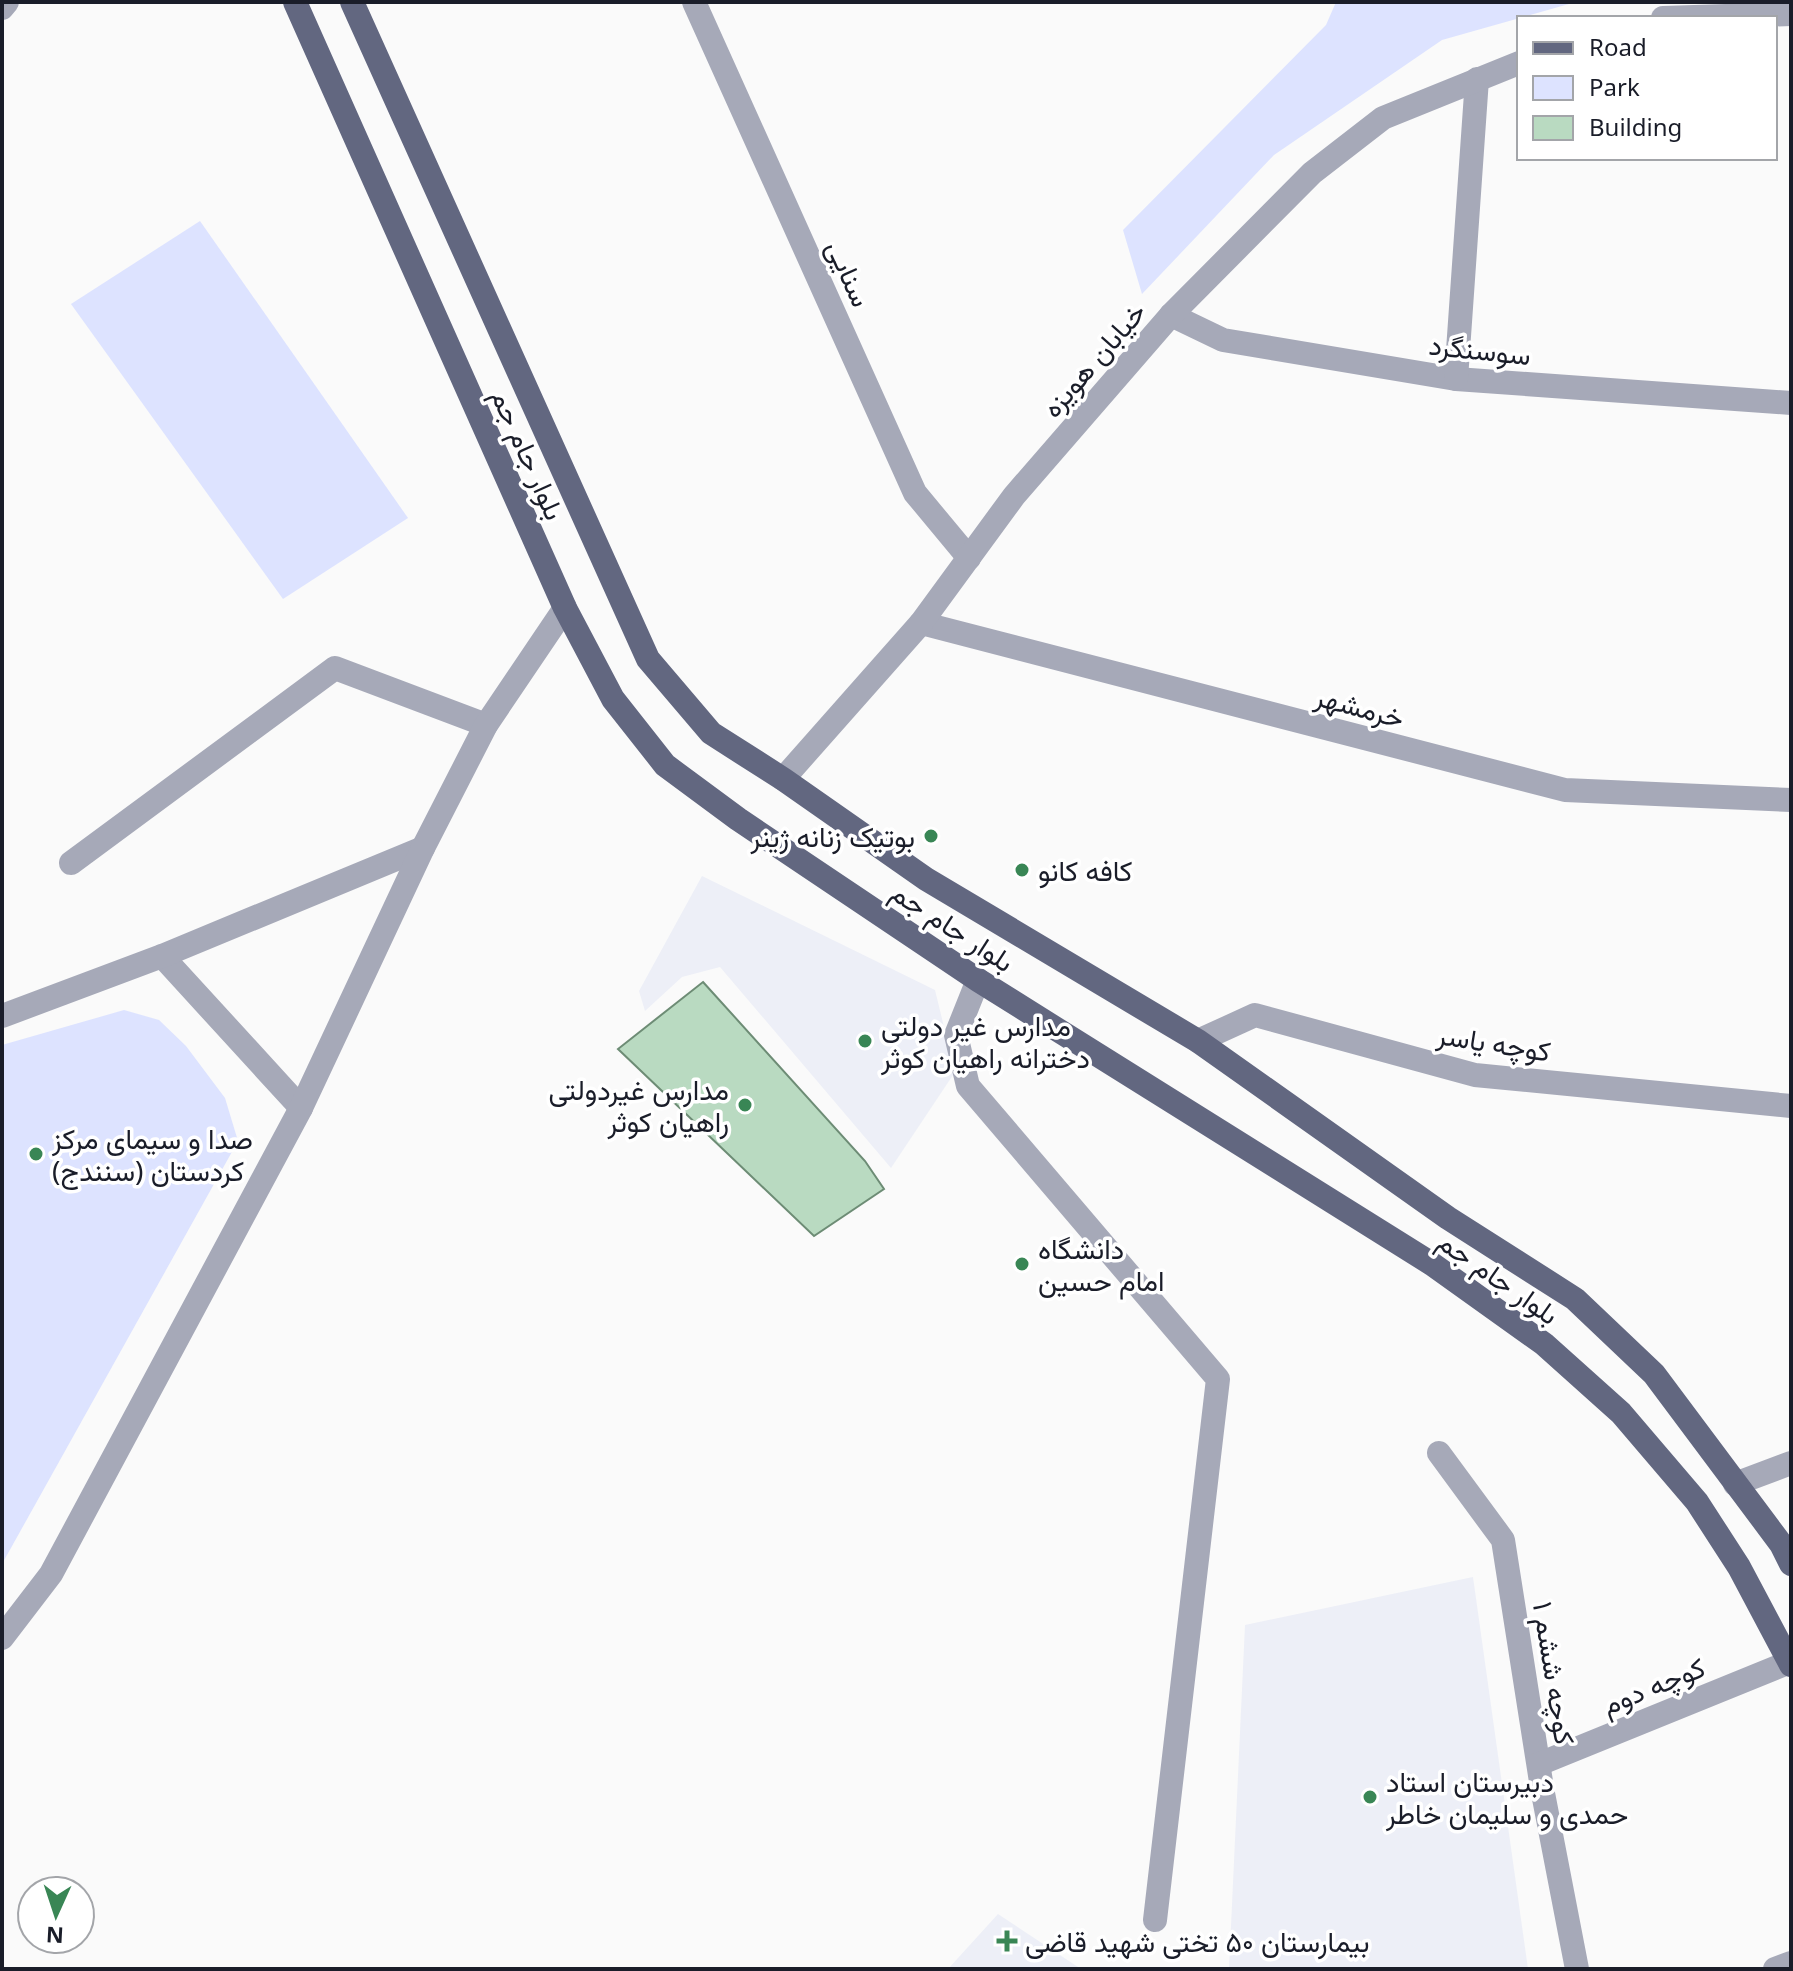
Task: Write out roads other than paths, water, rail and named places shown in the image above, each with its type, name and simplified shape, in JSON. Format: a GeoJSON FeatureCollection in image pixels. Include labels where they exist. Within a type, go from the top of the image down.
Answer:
{"type":"FeatureCollection","features":[{"type":"Feature","properties":{"kind":"main road","name":"بلوار جام جم"},"geometry":{"type":"LineString","coordinates":[[295,2],[565,608],[613,699],[665,765],[738,819],[978,980],[1432,1264],[1544,1344],[1621,1413],[1697,1502],[1739,1567],[1791,1663]]}},
{"type":"Feature","properties":{"kind":"main road","name":"بلوار جام جم"},"geometry":{"type":"LineString","coordinates":[[352,2],[648,659],[711,733],[926,879],[1198,1041],[1448,1218],[1575,1299],[1654,1374],[1781,1544],[1791,1564]]}},
{"type":"Feature","properties":{"kind":"street"},"geometry":{"type":"LineString","coordinates":[[2,8],[7,2]]}},
{"type":"Feature","properties":{"kind":"street","name":"سنایی"},"geometry":{"type":"LineString","coordinates":[[694,2],[915,493],[969,558]]}},
{"type":"Feature","properties":{"kind":"street"},"geometry":{"type":"LineString","coordinates":[[1727,16],[1791,14]]}},
{"type":"Feature","properties":{"kind":"street","name":"خیابان هویزه"},"geometry":{"type":"LineString","coordinates":[[783,779],[921,623],[1014,496],[1171,315],[1324,164],[1383,118],[1517,64]]}},
{"type":"Feature","properties":{"kind":"street"},"geometry":{"type":"LineString","coordinates":[[1456,379],[1477,79]]}},
{"type":"Feature","properties":{"kind":"street","name":"سوسنگرد"},"geometry":{"type":"LineString","coordinates":[[1171,315],[1223,340],[1456,379],[1791,403]]}},
{"type":"Feature","properties":{"kind":"street"},"geometry":{"type":"LineString","coordinates":[[2,1638],[51,1574],[301,1108],[423,848],[486,725],[565,608]]}},
{"type":"Feature","properties":{"kind":"street","name":"خرمشهر"},"geometry":{"type":"LineString","coordinates":[[921,623],[1565,790],[1791,800]]}},
{"type":"Feature","properties":{"kind":"street"},"geometry":{"type":"LineString","coordinates":[[71,863],[335,668],[486,725]]}},
{"type":"Feature","properties":{"kind":"street"},"geometry":{"type":"LineString","coordinates":[[2,1016],[162,956],[423,848]]}},
{"type":"Feature","properties":{"kind":"street"},"geometry":{"type":"LineString","coordinates":[[162,956],[301,1108]]}},
{"type":"Feature","properties":{"kind":"street"},"geometry":{"type":"LineString","coordinates":[[978,980],[956,1035],[968,1086],[1218,1379],[1155,1920]]}},
{"type":"Feature","properties":{"kind":"street","name":"کوچه یاسر"},"geometry":{"type":"LineString","coordinates":[[1198,1041],[1255,1015],[1475,1075],[1791,1106]]}},
{"type":"Feature","properties":{"kind":"street","name":"کوچه ششم ۱"},"geometry":{"type":"LineString","coordinates":[[1439,1453],[1503,1540],[1539,1764],[1577,1969]]}},
{"type":"Feature","properties":{"kind":"street"},"geometry":{"type":"LineString","coordinates":[[1735,1484],[1791,1463]]}},
{"type":"Feature","properties":{"kind":"street","name":"کوچه دوم"},"geometry":{"type":"LineString","coordinates":[[1539,1764],[1791,1663]]}},
{"type":"Feature","properties":{"kind":"street"},"geometry":{"type":"LineString","coordinates":[[1775,1969],[1791,1963]]}},
{"type":"Feature","properties":{"kind":"place","name":"بوتیک زنانه ژینر"},"geometry":{"type":"Point","coordinates":[931,836]}},
{"type":"Feature","properties":{"kind":"place","name":"کافه کانو"},"geometry":{"type":"Point","coordinates":[1022,870]}},
{"type":"Feature","properties":{"kind":"place","name":"مدارس غیر دولتی دخترانه راهیان کوثر"},"geometry":{"type":"Point","coordinates":[865,1041]}},
{"type":"Feature","properties":{"kind":"place","name":"مدارس غیردولتی راهیان کوثر"},"geometry":{"type":"Point","coordinates":[745,1105]}},
{"type":"Feature","properties":{"kind":"place","name":"صدا و سیمای مرکز کردستان (سنندج)"},"geometry":{"type":"Point","coordinates":[36,1154]}},
{"type":"Feature","properties":{"kind":"place","name":"دانشگاه امام حسین"},"geometry":{"type":"Point","coordinates":[1022,1264]}},
{"type":"Feature","properties":{"kind":"place","name":"دبیرستان استاد حمدی و سلیمان خاطر"},"geometry":{"type":"Point","coordinates":[1370,1797]}},
{"type":"Feature","properties":{"kind":"place","name":"بیمارستان ۵۰ تختی شهید قاضی"},"geometry":{"type":"Point","coordinates":[1007,1941]}}]}
